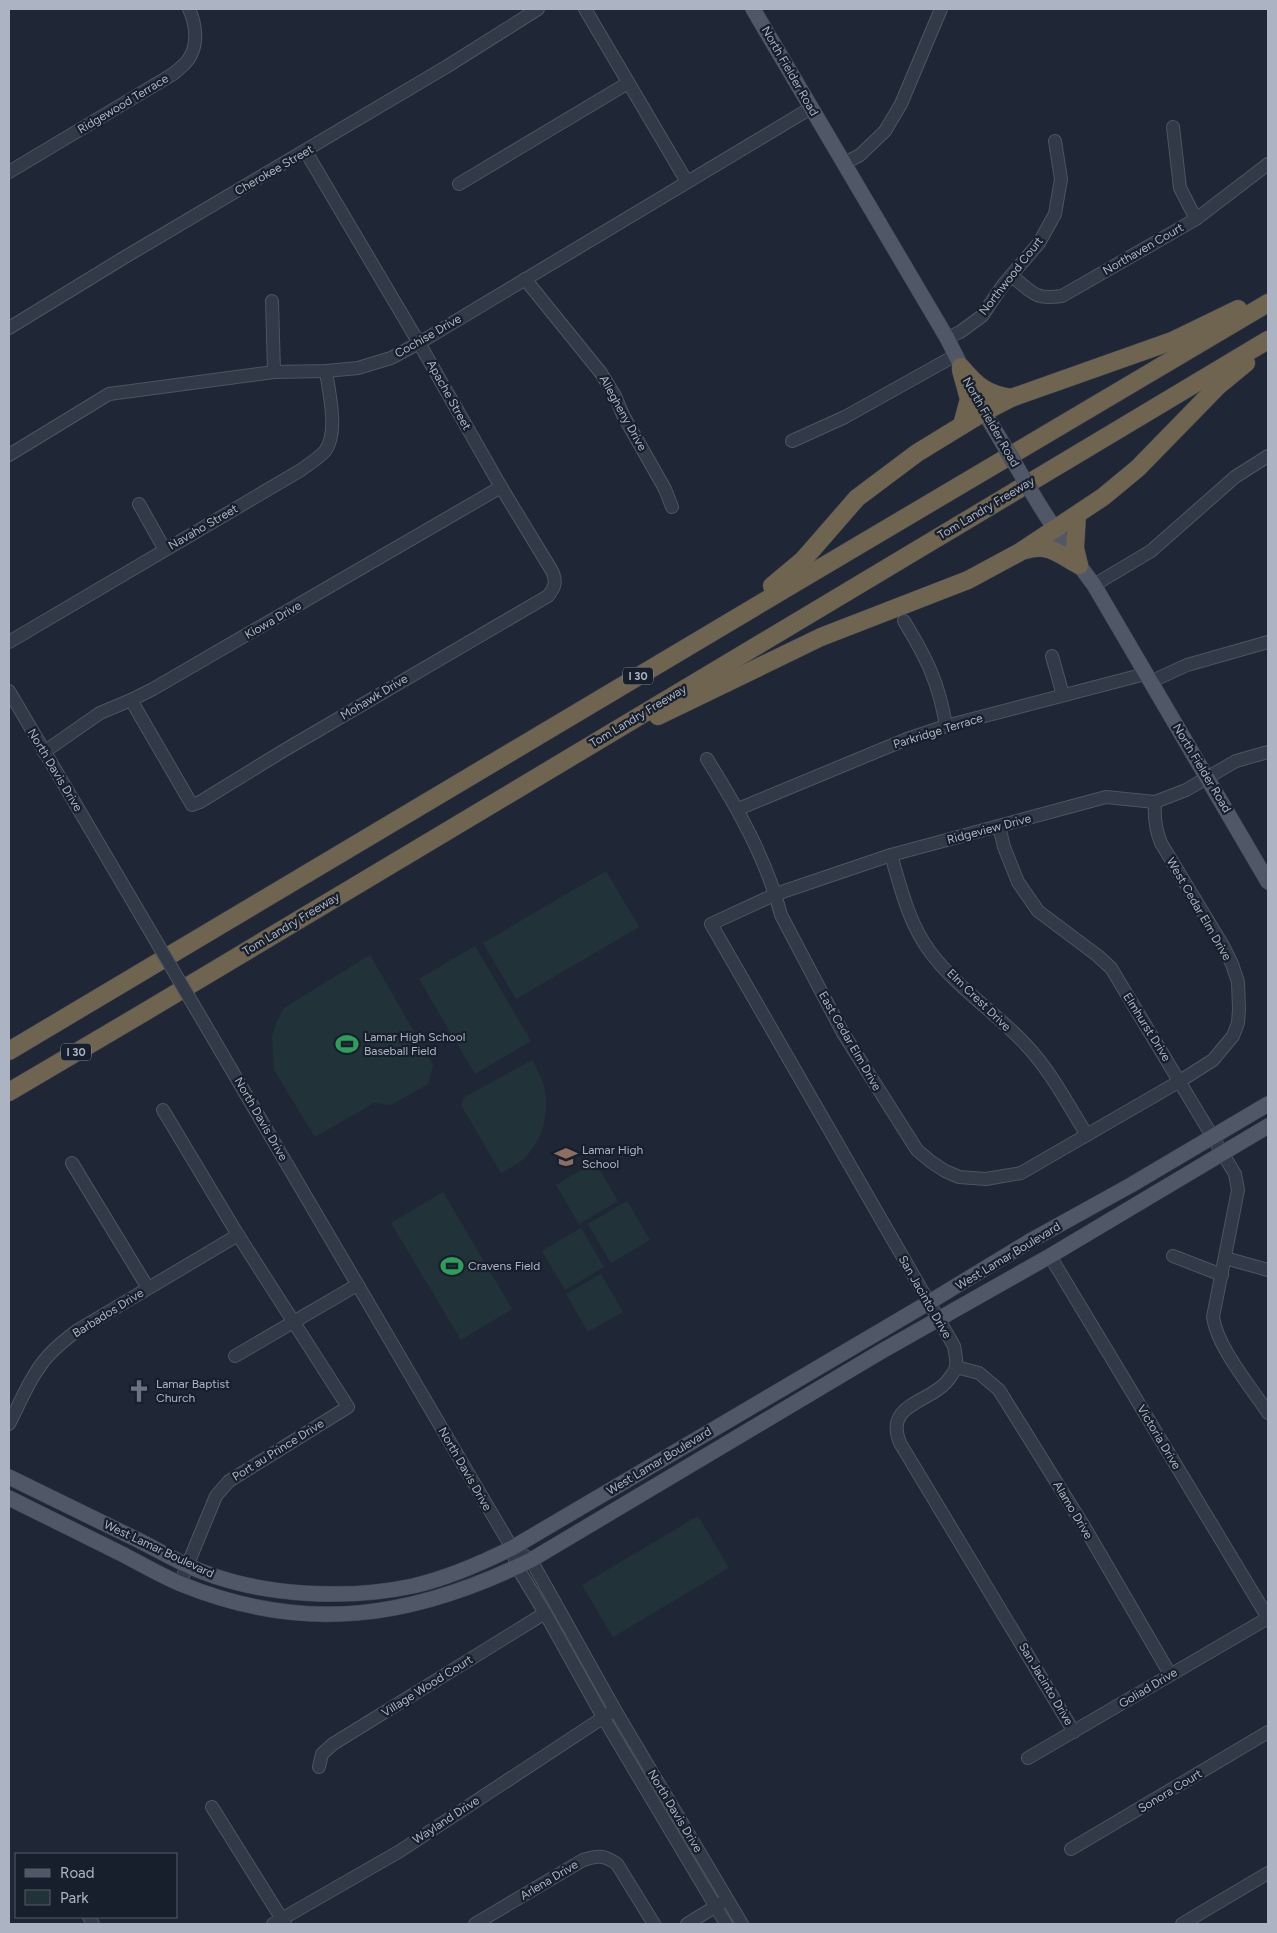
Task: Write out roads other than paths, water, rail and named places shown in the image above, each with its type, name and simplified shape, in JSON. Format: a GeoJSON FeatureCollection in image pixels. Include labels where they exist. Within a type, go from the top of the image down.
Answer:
{"type":"FeatureCollection","features":[{"type":"Feature","properties":{"kind":"highway"},"geometry":{"type":"LineString","coordinates":[[643,673],[760,595],[803,560],[857,498],[917,453],[962,425],[1011,398],[1172,341],[1268,294]]}},
{"type":"Feature","properties":{"kind":"highway","name":"I 30"},"geometry":{"type":"LineString","coordinates":[[9,1051],[1268,303]]}},
{"type":"Feature","properties":{"kind":"highway","name":"Tom Landry Freeway"},"geometry":{"type":"LineString","coordinates":[[9,1092],[1268,340]]}},
{"type":"Feature","properties":{"kind":"highway"},"geometry":{"type":"LineString","coordinates":[[1020,552],[1030,543],[1055,530],[1103,497],[1138,468],[1218,386],[1268,347]]}},
{"type":"Feature","properties":{"kind":"highway"},"geometry":{"type":"LineString","coordinates":[[958,361],[973,382],[996,396],[1011,398]]}},
{"type":"Feature","properties":{"kind":"highway"},"geometry":{"type":"LineString","coordinates":[[958,361],[968,399],[962,425]]}},
{"type":"Feature","properties":{"kind":"highway"},"geometry":{"type":"LineString","coordinates":[[1077,515],[1075,548],[1079,565]]}},
{"type":"Feature","properties":{"kind":"highway"},"geometry":{"type":"LineString","coordinates":[[528,782],[699,695],[821,637],[968,580],[1020,552],[1038,546],[1056,551],[1079,565]]}},
{"type":"Feature","properties":{"kind":"highway"},"geometry":{"type":"LineString","coordinates":[[9,1101],[143,1013]]}},
{"type":"Feature","properties":{"kind":"main road","name":"North Fielder Road"},"geometry":{"type":"LineString","coordinates":[[753,9],[947,338],[984,412],[1055,530],[1094,585],[1268,882]]}},
{"type":"Feature","properties":{"kind":"main road","name":"West Lamar Boulevard"},"geometry":{"type":"LineString","coordinates":[[9,1477],[188,1565],[223,1579],[284,1591],[332,1594],[368,1592],[412,1586],[440,1579],[473,1567],[512,1548],[1030,1241],[1131,1186],[1268,1104]]}},
{"type":"Feature","properties":{"kind":"main road","name":"West Lamar Boulevard"},"geometry":{"type":"LineString","coordinates":[[9,1498],[180,1583],[230,1601],[264,1609],[310,1614],[350,1614],[393,1609],[436,1598],[480,1584],[531,1560],[882,1351],[1050,1256],[1268,1126]]}},
{"type":"Feature","properties":{"kind":"main road"},"geometry":{"type":"LineString","coordinates":[[872,1336],[882,1351]]}},
{"type":"Feature","properties":{"kind":"street","name":"Ridgewood Terrace"},"geometry":{"type":"LineString","coordinates":[[9,172],[173,74],[188,60],[194,46],[196,31],[194,19],[189,9]]}},
{"type":"Feature","properties":{"kind":"street","name":"Cherokee Street"},"geometry":{"type":"LineString","coordinates":[[9,328],[124,257],[306,152],[538,9]]}},
{"type":"Feature","properties":{"kind":"street"},"geometry":{"type":"LineString","coordinates":[[585,9],[687,182]]}},
{"type":"Feature","properties":{"kind":"street"},"geometry":{"type":"LineString","coordinates":[[845,163],[860,155],[885,131],[901,104],[941,9]]}},
{"type":"Feature","properties":{"kind":"street"},"geometry":{"type":"LineString","coordinates":[[460,184],[628,83]]}},
{"type":"Feature","properties":{"kind":"street","name":"Cochise Drive"},"geometry":{"type":"LineString","coordinates":[[9,455],[109,394],[274,372],[358,368],[391,358],[811,108]]}},
{"type":"Feature","properties":{"kind":"street"},"geometry":{"type":"LineString","coordinates":[[1173,126],[1180,188],[1196,219]]}},
{"type":"Feature","properties":{"kind":"street","name":"Northwood Court"},"geometry":{"type":"LineString","coordinates":[[947,338],[960,332],[982,316],[1003,285],[1039,243],[1055,214],[1061,179],[1055,140]]}},
{"type":"Feature","properties":{"kind":"street","name":"Apache Street"},"geometry":{"type":"LineString","coordinates":[[306,152],[552,571],[556,581],[554,588]]}},
{"type":"Feature","properties":{"kind":"street","name":"Northaven Court"},"geometry":{"type":"LineString","coordinates":[[1012,276],[1038,297],[1062,296],[1196,219],[1268,164]]}},
{"type":"Feature","properties":{"kind":"street","name":"Allegheny Drive"},"geometry":{"type":"LineString","coordinates":[[525,279],[601,373],[615,396],[623,416],[658,476],[672,507]]}},
{"type":"Feature","properties":{"kind":"street"},"geometry":{"type":"LineString","coordinates":[[272,301],[274,372]]}},
{"type":"Feature","properties":{"kind":"street"},"geometry":{"type":"LineString","coordinates":[[792,441],[958,361]]}},
{"type":"Feature","properties":{"kind":"street","name":"Navaho Street"},"geometry":{"type":"LineString","coordinates":[[9,642],[301,470],[324,452],[330,444],[333,431],[326,371]]}},
{"type":"Feature","properties":{"kind":"street"},"geometry":{"type":"LineString","coordinates":[[1094,585],[1151,551],[1235,477],[1268,456]]}},
{"type":"Feature","properties":{"kind":"street","name":"Kiowa Drive"},"geometry":{"type":"LineString","coordinates":[[44,752],[100,713],[131,700],[501,487]]}},
{"type":"Feature","properties":{"kind":"street"},"geometry":{"type":"LineString","coordinates":[[139,504],[165,550]]}},
{"type":"Feature","properties":{"kind":"street","name":"Mohawk Drive"},"geometry":{"type":"LineString","coordinates":[[131,700],[192,805],[548,596],[554,588]]}},
{"type":"Feature","properties":{"kind":"street"},"geometry":{"type":"LineString","coordinates":[[904,621],[933,673],[942,702],[946,726]]}},
{"type":"Feature","properties":{"kind":"street","name":"Parkridge Terrace"},"geometry":{"type":"LineString","coordinates":[[738,809],[907,739],[946,726],[1063,695],[1148,678],[1268,642]]}},
{"type":"Feature","properties":{"kind":"street"},"geometry":{"type":"LineString","coordinates":[[1052,656],[1063,695]]}},
{"type":"Feature","properties":{"kind":"street","name":"North Davis Drive"},"geometry":{"type":"LineString","coordinates":[[9,691],[12,705],[44,752],[512,1548],[517,1567],[603,1717],[726,1924]]}},
{"type":"Feature","properties":{"kind":"street","name":"Ridgeview Drive"},"geometry":{"type":"LineString","coordinates":[[711,924],[776,894],[891,855],[1106,797],[1155,802],[1186,790],[1236,761],[1268,752]]}},
{"type":"Feature","properties":{"kind":"street","name":"East Cedar Elm Drive"},"geometry":{"type":"LineString","coordinates":[[707,759],[738,809],[776,894],[781,915],[843,1033],[917,1150],[930,1162],[959,1177],[1002,1178],[1021,1173],[1087,1135]]}},
{"type":"Feature","properties":{"kind":"street","name":"West Cedar Elm Drive"},"geometry":{"type":"LineString","coordinates":[[1087,1135],[1213,1060],[1233,1036],[1238,1023],[1238,982],[1222,944],[1161,843],[1156,832],[1154,819],[1155,802]]}},
{"type":"Feature","properties":{"kind":"street","name":"Elmhurst Drive"},"geometry":{"type":"LineString","coordinates":[[999,826],[1004,847],[1018,882],[1038,911],[1111,968],[1235,1174],[1238,1190],[1213,1317],[1215,1329],[1232,1359],[1268,1413]]}},
{"type":"Feature","properties":{"kind":"street","name":"Elm Crest Drive"},"geometry":{"type":"LineString","coordinates":[[891,855],[910,919],[931,953],[950,974],[1027,1046],[1048,1072],[1087,1135]]}},
{"type":"Feature","properties":{"kind":"street","name":"San Jacinto Drive"},"geometry":{"type":"LineString","coordinates":[[711,924],[954,1346],[956,1367],[947,1382],[909,1407],[898,1417],[895,1431],[900,1443],[1074,1732]]}},
{"type":"Feature","properties":{"kind":"street"},"geometry":{"type":"LineString","coordinates":[[163,1110],[238,1235],[294,1322]]}},
{"type":"Feature","properties":{"kind":"street"},"geometry":{"type":"LineString","coordinates":[[72,1163],[148,1288]]}},
{"type":"Feature","properties":{"kind":"street","name":"Barbados Drive"},"geometry":{"type":"LineString","coordinates":[[9,1424],[34,1375],[48,1356],[78,1330],[238,1235]]}},
{"type":"Feature","properties":{"kind":"street","name":"Victoria Drive"},"geometry":{"type":"LineString","coordinates":[[1050,1256],[1268,1618]]}},
{"type":"Feature","properties":{"kind":"street"},"geometry":{"type":"LineString","coordinates":[[1173,1256],[1222,1275]]}},
{"type":"Feature","properties":{"kind":"street"},"geometry":{"type":"LineString","coordinates":[[1225,1258],[1268,1270]]}},
{"type":"Feature","properties":{"kind":"street"},"geometry":{"type":"LineString","coordinates":[[235,1356],[357,1285]]}},
{"type":"Feature","properties":{"kind":"street","name":"Port au Prince Drive"},"geometry":{"type":"LineString","coordinates":[[180,1583],[216,1496],[229,1481],[348,1407],[294,1322]]}},
{"type":"Feature","properties":{"kind":"street","name":"Alamo Drive"},"geometry":{"type":"LineString","coordinates":[[956,1367],[979,1374],[999,1390],[1085,1528],[1170,1674]]}},
{"type":"Feature","properties":{"kind":"street","name":"North Davis Drive"},"geometry":{"type":"LineString","coordinates":[[512,1548],[531,1560],[615,1710],[742,1924]]}},
{"type":"Feature","properties":{"kind":"street","name":"Village Wood Court"},"geometry":{"type":"LineString","coordinates":[[319,1767],[322,1754],[333,1744],[545,1613]]}},
{"type":"Feature","properties":{"kind":"street","name":"Goliad Drive"},"geometry":{"type":"LineString","coordinates":[[1028,1758],[1268,1618]]}},
{"type":"Feature","properties":{"kind":"street","name":"Wayland Drive"},"geometry":{"type":"LineString","coordinates":[[280,1922],[400,1851],[615,1710]]}},
{"type":"Feature","properties":{"kind":"street","name":"Sonora Court"},"geometry":{"type":"LineString","coordinates":[[1071,1849],[1268,1732]]}},
{"type":"Feature","properties":{"kind":"street"},"geometry":{"type":"LineString","coordinates":[[212,1807],[280,1922]]}},
{"type":"Feature","properties":{"kind":"street","name":"Arlena Drive"},"geometry":{"type":"LineString","coordinates":[[475,1924],[583,1860],[596,1856],[609,1858],[617,1864],[654,1924]]}},
{"type":"Feature","properties":{"kind":"street"},"geometry":{"type":"LineString","coordinates":[[1182,1924],[1268,1873]]}},
{"type":"Feature","properties":{"kind":"street"},"geometry":{"type":"LineString","coordinates":[[687,1924],[727,1900]]}},
{"type":"Feature","properties":{"kind":"place","name":"Lamar High School Baseball Field"},"geometry":{"type":"Point","coordinates":[347,1044]}},
{"type":"Feature","properties":{"kind":"place","name":"Lamar High School"},"geometry":{"type":"Point","coordinates":[566,1157]}},
{"type":"Feature","properties":{"kind":"place","name":"Cravens Field"},"geometry":{"type":"Point","coordinates":[452,1266]}},
{"type":"Feature","properties":{"kind":"place","name":"Lamar Baptist Church"},"geometry":{"type":"Point","coordinates":[139,1391]}}]}
